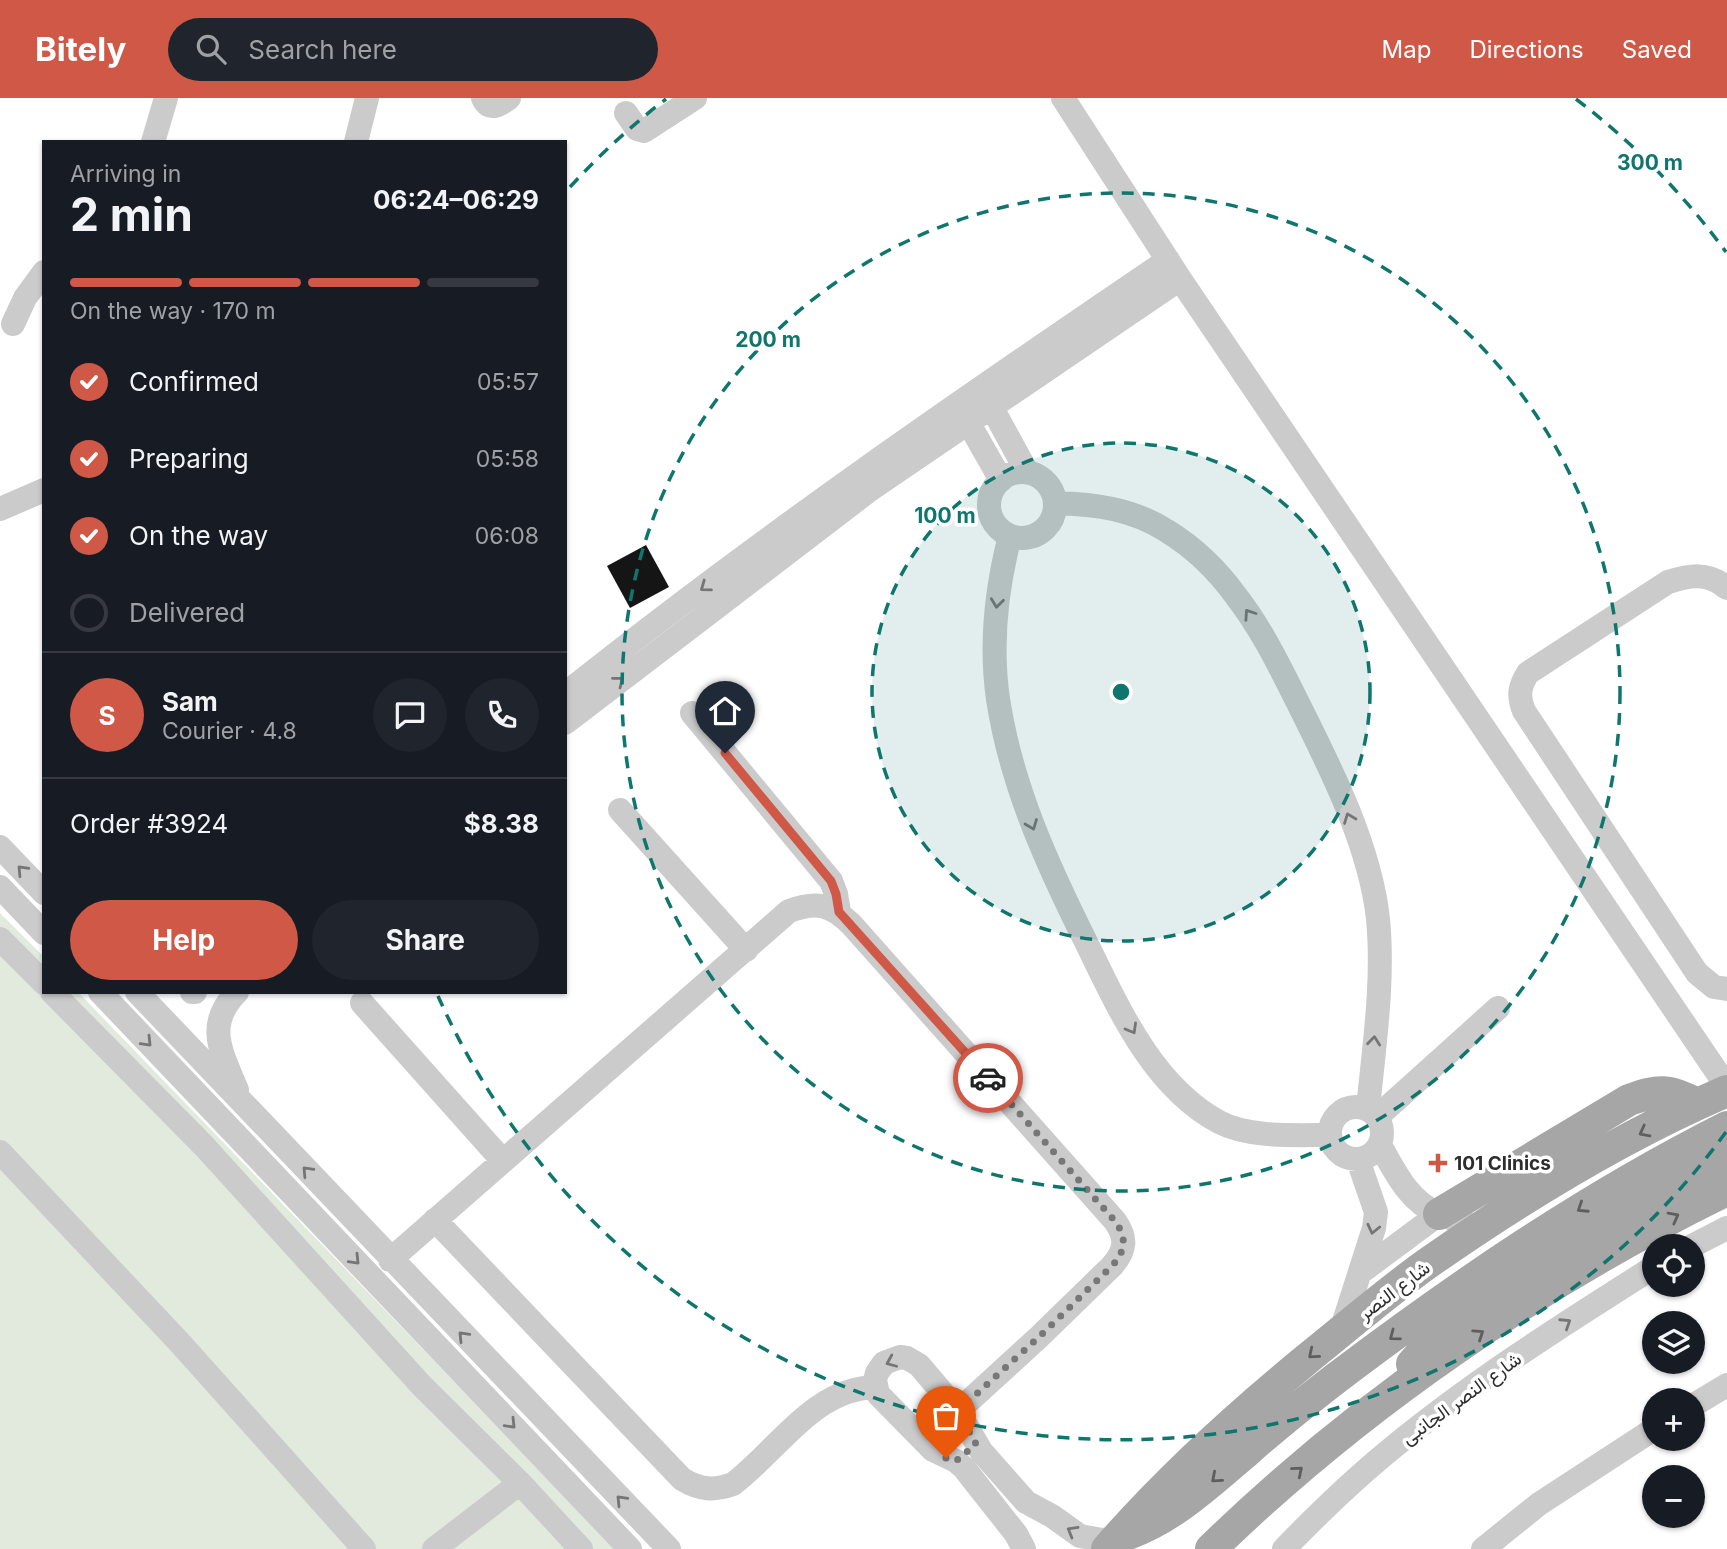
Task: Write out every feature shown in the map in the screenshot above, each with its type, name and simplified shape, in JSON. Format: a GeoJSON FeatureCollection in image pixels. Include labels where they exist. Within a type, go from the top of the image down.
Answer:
{"type":"FeatureCollection","features":[{"type":"Feature","properties":{"kind":"main road","name":"شارع النصر"},"geometry":{"type":"LineString","coordinates":[[1111,1544],[1207,1444],[1341,1331],[1426,1265],[1578,1168],[1727,1089]]}},
{"type":"Feature","properties":{"kind":"main road"},"geometry":{"type":"LineString","coordinates":[[1439,1214],[1629,1100],[1655,1091],[1677,1094],[1698,1104]]}},
{"type":"Feature","properties":{"kind":"main road"},"geometry":{"type":"LineString","coordinates":[[1111,1544],[1186,1503],[1280,1422],[1333,1381],[1410,1323],[1540,1234],[1605,1193],[1727,1127]]}},
{"type":"Feature","properties":{"kind":"main road"},"geometry":{"type":"LineString","coordinates":[[1387,1399],[1426,1347],[1483,1299],[1604,1225],[1727,1158]]}},
{"type":"Feature","properties":{"kind":"main road"},"geometry":{"type":"LineString","coordinates":[[1211,1549],[1272,1492],[1387,1399],[1508,1314],[1635,1238],[1727,1190]]}},
{"type":"Feature","properties":{"kind":"street"},"geometry":{"type":"LineString","coordinates":[[154,140],[166,98]]}},
{"type":"Feature","properties":{"kind":"street"},"geometry":{"type":"LineString","coordinates":[[356,140],[367,98]]}},
{"type":"Feature","properties":{"kind":"street"},"geometry":{"type":"LineString","coordinates":[[483,98],[492,106],[509,98]]}},
{"type":"Feature","properties":{"kind":"street"},"geometry":{"type":"LineString","coordinates":[[626,113],[637,129],[644,131],[695,98]]}},
{"type":"Feature","properties":{"kind":"street"},"geometry":{"type":"LineString","coordinates":[[1063,98],[1174,270],[1727,1089]]}},
{"type":"Feature","properties":{"kind":"street"},"geometry":{"type":"LineString","coordinates":[[567,692],[646,630],[872,489],[991,406],[1174,270]]}},
{"type":"Feature","properties":{"kind":"street"},"geometry":{"type":"LineString","coordinates":[[567,721],[948,408],[1174,270]]}},
{"type":"Feature","properties":{"kind":"street"},"geometry":{"type":"LineString","coordinates":[[13,324],[25,298],[42,275]]}},
{"type":"Feature","properties":{"kind":"street"},"geometry":{"type":"LineString","coordinates":[[991,406],[1027,472]]}},
{"type":"Feature","properties":{"kind":"street"},"geometry":{"type":"LineString","coordinates":[[968,422],[1001,480]]}},
{"type":"Feature","properties":{"kind":"street"},"geometry":{"type":"LineString","coordinates":[[1027,472],[1044,480],[1054,495],[1052,519],[1042,532],[1027,538],[1010,536],[995,524],[989,506],[994,488],[1001,480],[1008,475],[1027,472]]}},
{"type":"Feature","properties":{"kind":"street"},"geometry":{"type":"LineString","coordinates":[[1,510],[42,491]]}},
{"type":"Feature","properties":{"kind":"street"},"geometry":{"type":"LineString","coordinates":[[1055,503],[1114,508],[1142,517],[1168,531],[1202,559],[1237,596],[1284,675],[1331,772],[1357,839],[1370,877],[1377,917],[1380,957],[1372,1113],[1383,1135],[1380,1145],[1371,1155],[1358,1160],[1344,1157],[1334,1148],[1329,1135],[1332,1121],[1341,1111],[1354,1106],[1372,1113]]}},
{"type":"Feature","properties":{"kind":"street"},"geometry":{"type":"LineString","coordinates":[[1010,536],[1000,576],[994,643],[998,698],[1006,742],[1033,829],[1109,989],[1144,1051],[1166,1078],[1203,1112],[1223,1124],[1255,1131],[1329,1135]]}},
{"type":"Feature","properties":{"kind":"street"},"geometry":{"type":"LineString","coordinates":[[1727,588],[1716,578],[1692,575],[1668,582],[1528,673],[1520,685],[1519,699],[1524,711],[1697,973],[1714,987],[1727,989]]}},
{"type":"Feature","properties":{"kind":"street"},"geometry":{"type":"LineString","coordinates":[[692,713],[831,881],[839,912]]}},
{"type":"Feature","properties":{"kind":"street"},"geometry":{"type":"LineString","coordinates":[[620,810],[746,950]]}},
{"type":"Feature","properties":{"kind":"street"},"geometry":{"type":"LineString","coordinates":[[0,847],[42,891]]}},
{"type":"Feature","properties":{"kind":"street"},"geometry":{"type":"LineString","coordinates":[[0,887],[42,931]]}},
{"type":"Feature","properties":{"kind":"street"},"geometry":{"type":"LineString","coordinates":[[390,1260],[789,911],[806,905],[823,905],[839,912],[1122,1232],[1124,1244],[1120,1256],[1112,1266],[958,1411]]}},
{"type":"Feature","properties":{"kind":"street"},"geometry":{"type":"LineString","coordinates":[[0,939],[42,981]]}},
{"type":"Feature","properties":{"kind":"street"},"geometry":{"type":"LineString","coordinates":[[54,994],[204,1146],[422,1386],[520,1483],[581,1549]]}},
{"type":"Feature","properties":{"kind":"street"},"geometry":{"type":"LineString","coordinates":[[102,994],[630,1549]]}},
{"type":"Feature","properties":{"kind":"street"},"geometry":{"type":"LineString","coordinates":[[139,994],[668,1549]]}},
{"type":"Feature","properties":{"kind":"street"},"geometry":{"type":"LineString","coordinates":[[235,994],[226,1003],[221,1014],[218,1036],[219,1046],[242,1103]]}},
{"type":"Feature","properties":{"kind":"street"},"geometry":{"type":"LineString","coordinates":[[362,1003],[503,1160]]}},
{"type":"Feature","properties":{"kind":"street"},"geometry":{"type":"LineString","coordinates":[[1372,1113],[1497,1008]]}},
{"type":"Feature","properties":{"kind":"street"},"geometry":{"type":"LineString","coordinates":[[1380,1145],[1405,1187],[1422,1204],[1439,1214],[1481,1228]]}},
{"type":"Feature","properties":{"kind":"street"},"geometry":{"type":"LineString","coordinates":[[0,1152],[180,1343],[364,1549]]}},
{"type":"Feature","properties":{"kind":"street"},"geometry":{"type":"LineString","coordinates":[[1341,1331],[1374,1228],[1376,1212],[1358,1160]]}},
{"type":"Feature","properties":{"kind":"street"},"geometry":{"type":"LineString","coordinates":[[1361,1272],[1439,1214]]}},
{"type":"Feature","properties":{"kind":"street"},"geometry":{"type":"LineString","coordinates":[[435,1220],[682,1479],[694,1486],[721,1489],[733,1484],[822,1403],[844,1392],[875,1387]]}},
{"type":"Feature","properties":{"kind":"street"},"geometry":{"type":"LineString","coordinates":[[1705,1239],[1727,1228]]}},
{"type":"Feature","properties":{"kind":"street","name":"شارع النصر الجانبى"},"geometry":{"type":"LineString","coordinates":[[1284,1549],[1367,1470],[1476,1385],[1566,1322],[1642,1275]]}},
{"type":"Feature","properties":{"kind":"street"},"geometry":{"type":"LineString","coordinates":[[1034,1507],[1017,1539],[964,1468],[933,1450],[882,1400],[875,1387],[880,1366],[892,1358],[907,1358],[919,1365],[958,1411],[976,1444],[1020,1497],[1080,1536],[1111,1544]]}},
{"type":"Feature","properties":{"kind":"street"},"geometry":{"type":"LineString","coordinates":[[1705,1398],[1727,1385]]}},
{"type":"Feature","properties":{"kind":"street"},"geometry":{"type":"LineString","coordinates":[[1483,1549],[1539,1504],[1642,1437]]}},
{"type":"Feature","properties":{"kind":"street"},"geometry":{"type":"LineString","coordinates":[[956,1461],[976,1444]]}},
{"type":"Feature","properties":{"kind":"street"},"geometry":{"type":"LineString","coordinates":[[434,1549],[520,1483]]}},
{"type":"Feature","properties":{"kind":"shaded area"},"geometry":{"type":"Polygon","coordinates":[[[0,913],[42,955],[42,994],[80,994],[616,1549],[0,1549],[0,913]]]}},
{"type":"Feature","properties":{"kind":"building"},"geometry":{"type":"Polygon","coordinates":[[[646,545],[669,587],[630,608],[607,566],[646,545]]]}},
{"type":"Feature","properties":{"kind":"way so far"},"geometry":{"type":"LineString","coordinates":[[946,1458],[956,1461],[976,1444],[958,1411],[1112,1266],[1120,1256],[1124,1244],[1122,1232],[1115,1221],[988,1078]]}},
{"type":"Feature","properties":{"kind":"place","name":"101 Clinics"},"geometry":{"type":"Point","coordinates":[1438,1163]}},
{"type":"Feature","properties":{"kind":"route"},"geometry":{"type":"LineString","coordinates":[[725,753],[831,881],[839,912],[988,1078]]}}]}
